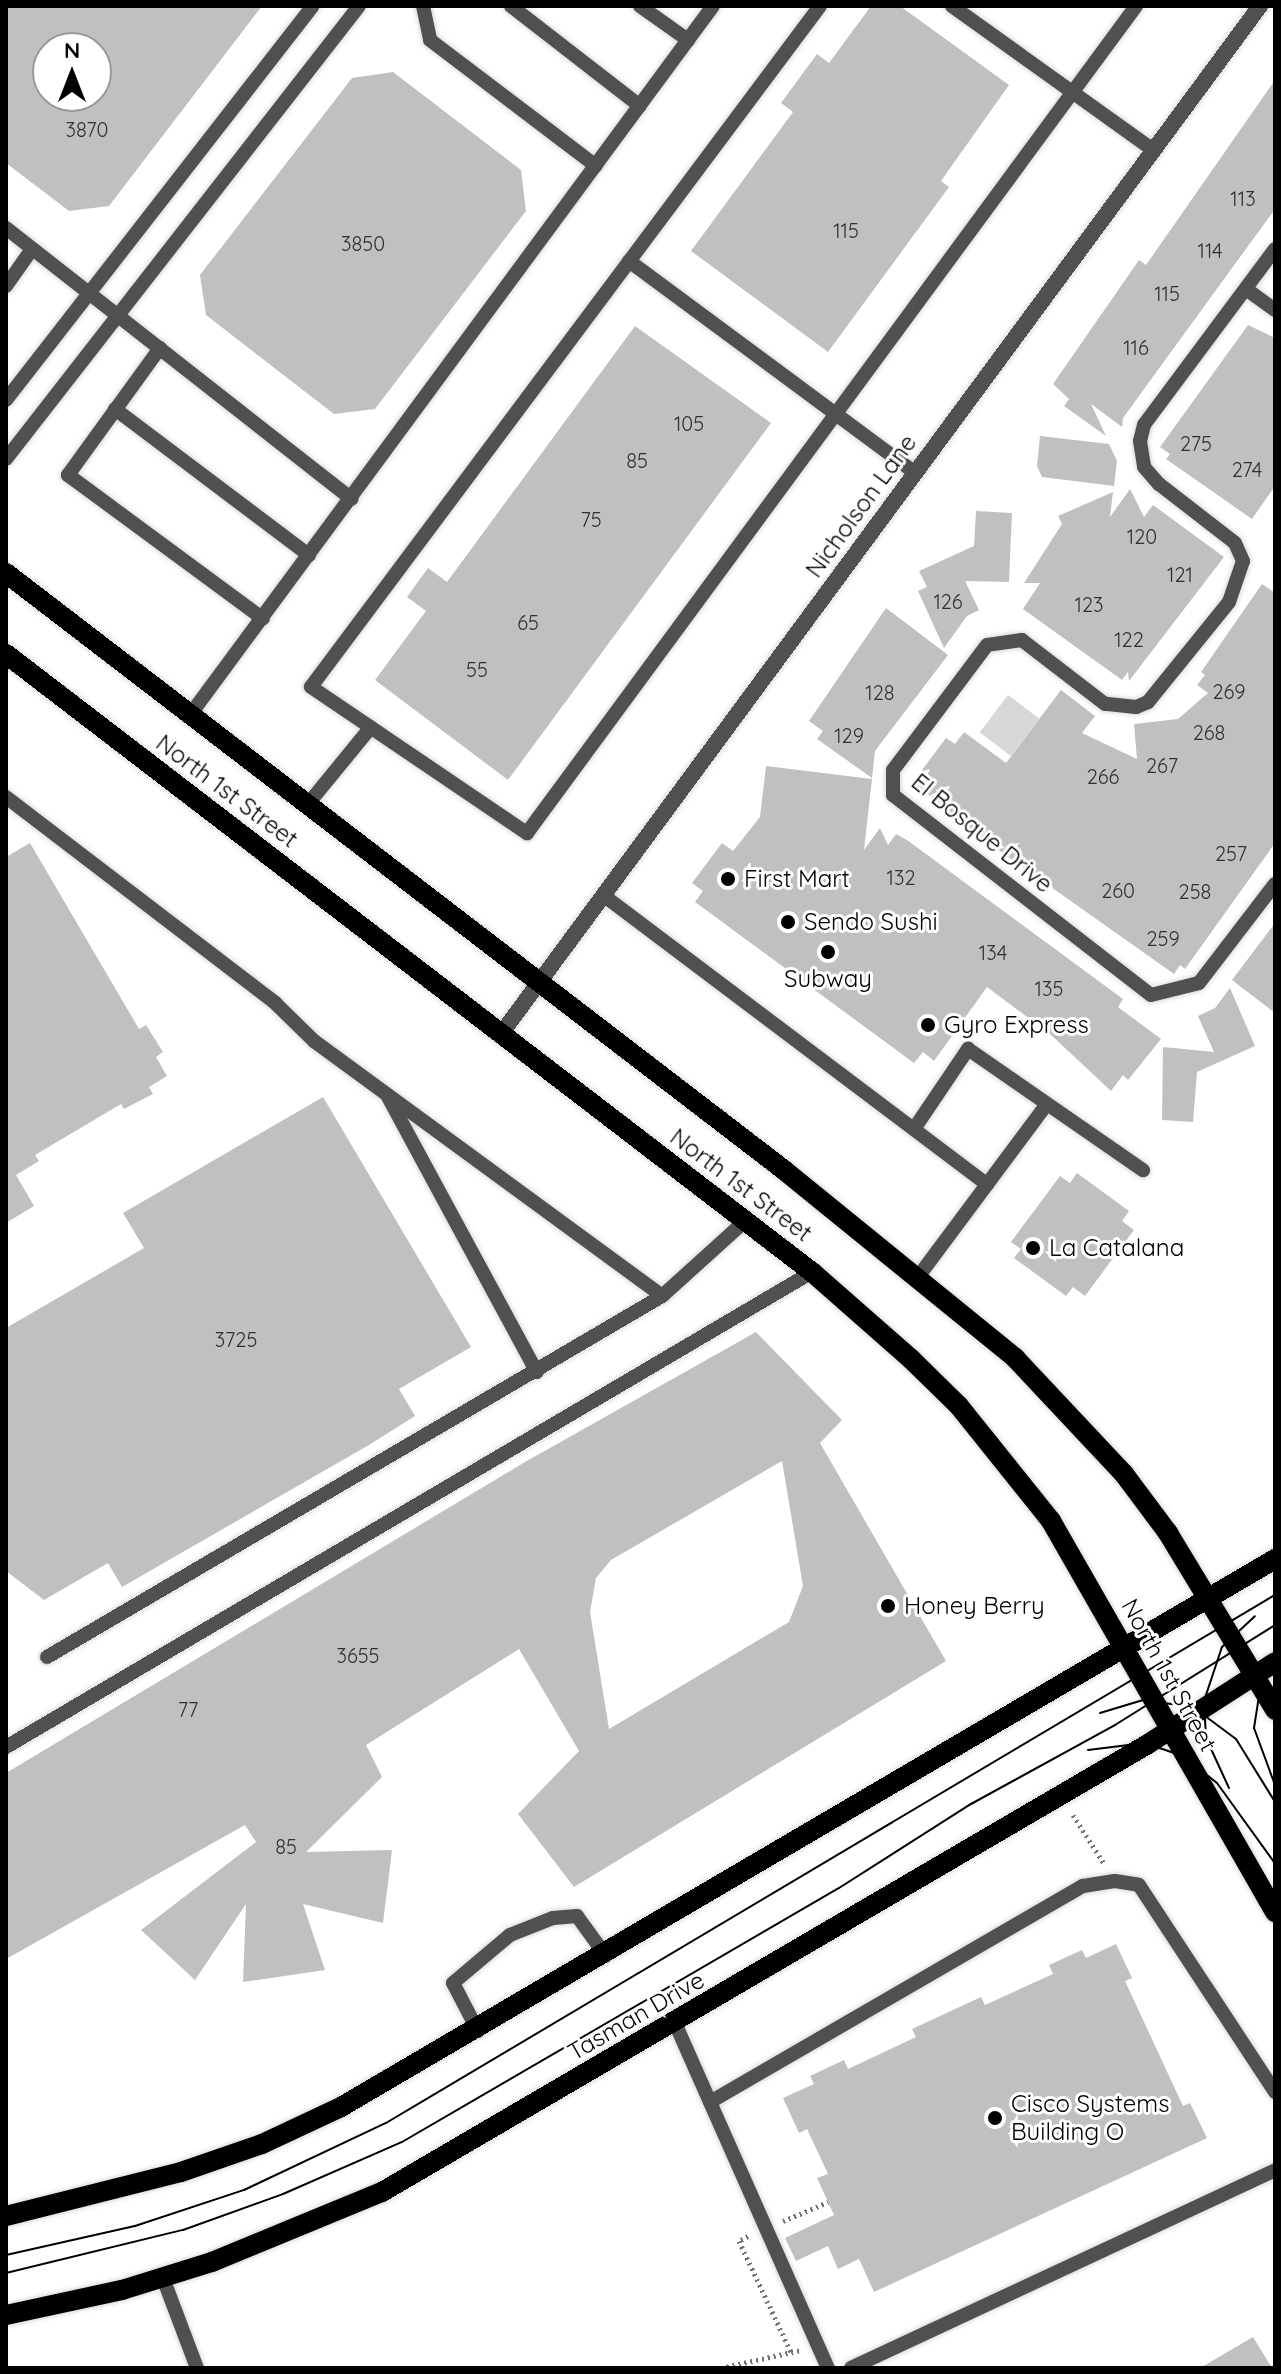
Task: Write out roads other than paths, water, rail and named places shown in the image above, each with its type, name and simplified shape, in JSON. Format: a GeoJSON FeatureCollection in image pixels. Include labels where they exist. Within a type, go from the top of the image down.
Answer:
{"type":"FeatureCollection","features":[{"type":"Feature","properties":{"kind":"main road","name":"North 1st Street"},"geometry":{"type":"LineString","coordinates":[[6,573],[918,1277],[1015,1358],[1073,1417],[1168,1533],[1275,1710]]}},
{"type":"Feature","properties":{"kind":"main road","name":"North 1st Street"},"geometry":{"type":"LineString","coordinates":[[6,654],[812,1272],[911,1359],[999,1453],[1051,1521],[1275,1912]]}},
{"type":"Feature","properties":{"kind":"main road"},"geometry":{"type":"LineString","coordinates":[[6,2216],[97,2197],[262,2144],[341,2107],[606,1956],[1122,1647],[1275,1559]]}},
{"type":"Feature","properties":{"kind":"main road","name":"Tasman Drive"},"geometry":{"type":"LineString","coordinates":[[6,2315],[163,2278],[299,2229],[382,2192],[675,2023],[1275,1662]]}},
{"type":"Feature","properties":{"kind":"street","name":"Nicholson Lane"},"geometry":{"type":"LineString","coordinates":[[501,1034],[1260,6]]}},
{"type":"Feature","properties":{"kind":"lane"},"geometry":{"type":"LineString","coordinates":[[6,400],[313,6]]}},
{"type":"Feature","properties":{"kind":"lane"},"geometry":{"type":"LineString","coordinates":[[6,459],[359,6]]}},
{"type":"Feature","properties":{"kind":"lane"},"geometry":{"type":"LineString","coordinates":[[423,6],[430,40],[596,166]]}},
{"type":"Feature","properties":{"kind":"lane"},"geometry":{"type":"LineString","coordinates":[[511,6],[640,106]]}},
{"type":"Feature","properties":{"kind":"lane"},"geometry":{"type":"LineString","coordinates":[[640,6],[688,40]]}},
{"type":"Feature","properties":{"kind":"lane"},"geometry":{"type":"LineString","coordinates":[[190,715],[713,6]]}},
{"type":"Feature","properties":{"kind":"lane"},"geometry":{"type":"LineString","coordinates":[[820,6],[311,687],[527,833],[1136,6]]}},
{"type":"Feature","properties":{"kind":"lane"},"geometry":{"type":"LineString","coordinates":[[952,6],[1153,150]]}},
{"type":"Feature","properties":{"kind":"lane"},"geometry":{"type":"LineString","coordinates":[[6,228],[351,499]]}},
{"type":"Feature","properties":{"kind":"lane"},"geometry":{"type":"LineString","coordinates":[[6,286],[32,249]]}},
{"type":"Feature","properties":{"kind":"lane","name":"El Bosque Drive"},"geometry":{"type":"LineString","coordinates":[[1275,249],[1144,425],[1140,441],[1144,467],[1159,484],[1235,543],[1243,561],[1229,602],[1148,702],[1136,707],[1105,704],[1022,640],[987,645],[893,770],[893,795],[1151,995],[1199,983],[1275,884]]}},
{"type":"Feature","properties":{"kind":"lane"},"geometry":{"type":"LineString","coordinates":[[629,261],[915,473]]}},
{"type":"Feature","properties":{"kind":"lane"},"geometry":{"type":"LineString","coordinates":[[1246,289],[1275,310]]}},
{"type":"Feature","properties":{"kind":"lane"},"geometry":{"type":"LineString","coordinates":[[160,348],[68,475],[263,619]]}},
{"type":"Feature","properties":{"kind":"lane"},"geometry":{"type":"LineString","coordinates":[[115,409],[309,555]]}},
{"type":"Feature","properties":{"kind":"lane"},"geometry":{"type":"LineString","coordinates":[[308,804],[371,727]]}},
{"type":"Feature","properties":{"kind":"lane"},"geometry":{"type":"LineString","coordinates":[[6,797],[385,1091],[662,1296]]}},
{"type":"Feature","properties":{"kind":"lane"},"geometry":{"type":"LineString","coordinates":[[603,895],[987,1184]]}},
{"type":"Feature","properties":{"kind":"lane"},"geometry":{"type":"LineString","coordinates":[[914,1129],[968,1049],[1143,1170]]}},
{"type":"Feature","properties":{"kind":"lane"},"geometry":{"type":"LineString","coordinates":[[385,1091],[537,1372]]}},
{"type":"Feature","properties":{"kind":"lane"},"geometry":{"type":"LineString","coordinates":[[918,1277],[1046,1105]]}},
{"type":"Feature","properties":{"kind":"lane"},"geometry":{"type":"LineString","coordinates":[[47,1657],[662,1296],[745,1221]]}},
{"type":"Feature","properties":{"kind":"lane"},"geometry":{"type":"LineString","coordinates":[[6,1747],[812,1272]]}},
{"type":"Feature","properties":{"kind":"lane"},"geometry":{"type":"LineString","coordinates":[[710,2102],[1083,1886],[1115,1881],[1139,1885],[1275,2092]]}},
{"type":"Feature","properties":{"kind":"lane"},"geometry":{"type":"LineString","coordinates":[[478,2031],[453,1983],[510,1935],[553,1918],[577,1916],[606,1956]]}},
{"type":"Feature","properties":{"kind":"lane"},"geometry":{"type":"LineString","coordinates":[[675,2023],[828,2368]]}},
{"type":"Feature","properties":{"kind":"lane"},"geometry":{"type":"LineString","coordinates":[[851,2368],[1275,2170]]}},
{"type":"Feature","properties":{"kind":"lane"},"geometry":{"type":"LineString","coordinates":[[163,2278],[196,2368]]}},
{"type":"Feature","properties":{"kind":"tram line"},"geometry":{"type":"LineString","coordinates":[[6,2255],[135,2226],[244,2190],[386,2123],[1275,1595]]}},
{"type":"Feature","properties":{"kind":"tram line"},"geometry":{"type":"LineString","coordinates":[[1229,1788],[1206,1738],[1204,1701],[1222,1647],[1255,1616]]}},
{"type":"Feature","properties":{"kind":"tram line"},"geometry":{"type":"LineString","coordinates":[[6,2273],[183,2230],[283,2194],[402,2142],[839,1888],[971,1804],[1115,1725],[1275,1625]]}},
{"type":"Feature","properties":{"kind":"tram line"},"geometry":{"type":"LineString","coordinates":[[1275,1653],[1261,1683],[1254,1728],[1275,1785]]}},
{"type":"Feature","properties":{"kind":"tram line"},"geometry":{"type":"LineString","coordinates":[[1100,1713],[1143,1700],[1193,1707],[1236,1739],[1275,1802]]}},
{"type":"Feature","properties":{"kind":"tram line"},"geometry":{"type":"LineString","coordinates":[[1088,1750],[1145,1743],[1183,1756],[1217,1783],[1274,1862]]}},
{"type":"Feature","properties":{"kind":"place","name":"First Mart"},"geometry":{"type":"Point","coordinates":[728,879]}},
{"type":"Feature","properties":{"kind":"place","name":"Sendo Sushi"},"geometry":{"type":"Point","coordinates":[788,922]}},
{"type":"Feature","properties":{"kind":"place","name":"Subway"},"geometry":{"type":"Point","coordinates":[828,952]}},
{"type":"Feature","properties":{"kind":"place","name":"Gyro Express"},"geometry":{"type":"Point","coordinates":[928,1025]}},
{"type":"Feature","properties":{"kind":"place","name":"La Catalana"},"geometry":{"type":"Point","coordinates":[1033,1248]}},
{"type":"Feature","properties":{"kind":"place","name":"Honey Berry"},"geometry":{"type":"Point","coordinates":[888,1606]}},
{"type":"Feature","properties":{"kind":"place","name":"Cisco Systems Building O"},"geometry":{"type":"Point","coordinates":[995,2118]}}]}
